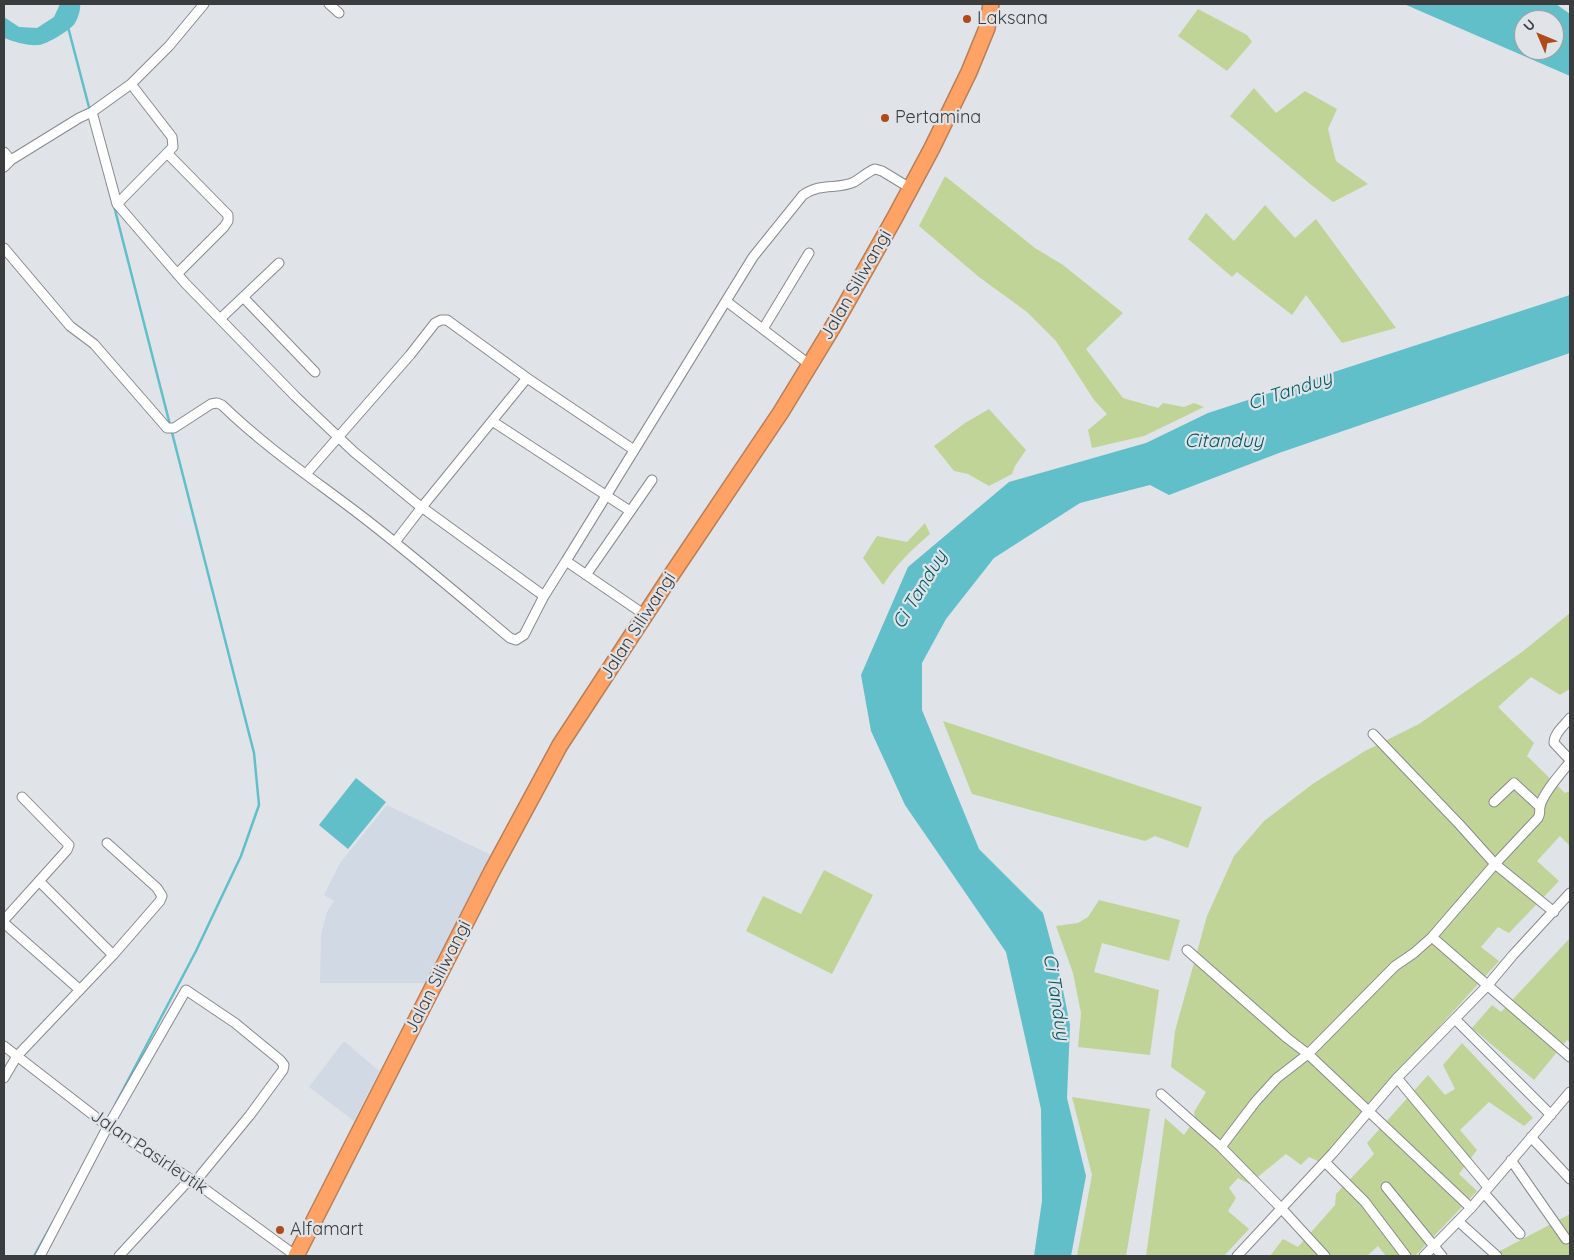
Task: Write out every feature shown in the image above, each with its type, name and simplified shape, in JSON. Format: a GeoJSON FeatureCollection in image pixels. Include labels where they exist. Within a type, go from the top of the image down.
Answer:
{"type":"FeatureCollection","features":[{"type":"Feature","properties":{"kind":"highway","name":"Jalan Siliwangi"},"geometry":{"type":"LineString","coordinates":[[296,1256],[525,807],[560,745],[781,412],[834,324],[910,188],[969,72],[987,28],[991,4]]}},
{"type":"Feature","properties":{"kind":"street"},"geometry":{"type":"LineString","coordinates":[[4,167],[11,160],[92,112],[131,84],[169,46],[204,4]]}},
{"type":"Feature","properties":{"kind":"street"},"geometry":{"type":"LineString","coordinates":[[329,4],[340,13]]}},
{"type":"Feature","properties":{"kind":"street"},"geometry":{"type":"LineString","coordinates":[[117,204],[173,147],[172,137],[131,84]]}},
{"type":"Feature","properties":{"kind":"street"},"geometry":{"type":"LineString","coordinates":[[92,112],[117,204],[177,274],[338,437],[422,507],[544,596]]}},
{"type":"Feature","properties":{"kind":"street"},"geometry":{"type":"LineString","coordinates":[[4,152],[11,160]]}},
{"type":"Feature","properties":{"kind":"street"},"geometry":{"type":"LineString","coordinates":[[168,154],[228,215],[228,221],[224,227],[177,274]]}},
{"type":"Feature","properties":{"kind":"street"},"geometry":{"type":"LineString","coordinates":[[4,248],[70,326],[94,344],[170,428],[211,404],[217,403],[222,405],[273,450],[395,542],[510,638],[516,640],[524,635],[544,596],[752,257],[804,194],[820,186],[854,182],[875,170],[882,171],[910,188]]}},
{"type":"Feature","properties":{"kind":"street"},"geometry":{"type":"LineString","coordinates":[[763,329],[808,252]]}},
{"type":"Feature","properties":{"kind":"street"},"geometry":{"type":"LineString","coordinates":[[220,319],[279,263]]}},
{"type":"Feature","properties":{"kind":"street"},"geometry":{"type":"LineString","coordinates":[[243,297],[315,372]]}},
{"type":"Feature","properties":{"kind":"street"},"geometry":{"type":"LineString","coordinates":[[726,301],[810,365]]}},
{"type":"Feature","properties":{"kind":"street"},"geometry":{"type":"LineString","coordinates":[[306,474],[410,355],[435,322],[441,320],[447,320],[527,378],[634,450]]}},
{"type":"Feature","properties":{"kind":"street"},"geometry":{"type":"LineString","coordinates":[[395,542],[527,378]]}},
{"type":"Feature","properties":{"kind":"street"},"geometry":{"type":"LineString","coordinates":[[492,421],[605,496],[630,510]]}},
{"type":"Feature","properties":{"kind":"street"},"geometry":{"type":"LineString","coordinates":[[586,575],[652,480]]}},
{"type":"Feature","properties":{"kind":"street"},"geometry":{"type":"LineString","coordinates":[[566,560],[645,615]]}},
{"type":"Feature","properties":{"kind":"street"},"geometry":{"type":"LineString","coordinates":[[1221,1147],[1272,1083],[1308,1054],[1395,966],[1432,937],[1495,864],[1538,818],[1541,812],[1540,807],[1548,791],[1570,761],[1554,743],[1554,740],[1555,736],[1570,718]]}},
{"type":"Feature","properties":{"kind":"street"},"geometry":{"type":"LineString","coordinates":[[1373,734],[1495,864],[1554,912]]}},
{"type":"Feature","properties":{"kind":"street"},"geometry":{"type":"LineString","coordinates":[[1494,802],[1514,783],[1540,807]]}},
{"type":"Feature","properties":{"kind":"street"},"geometry":{"type":"LineString","coordinates":[[22,796],[69,845],[67,850],[4,922],[80,990]]}},
{"type":"Feature","properties":{"kind":"street"},"geometry":{"type":"LineString","coordinates":[[4,1078],[17,1056],[113,955],[160,901],[162,896],[157,888],[107,843]]}},
{"type":"Feature","properties":{"kind":"street"},"geometry":{"type":"LineString","coordinates":[[39,881],[113,955]]}},
{"type":"Feature","properties":{"kind":"street"},"geometry":{"type":"LineString","coordinates":[[1237,1256],[1325,1162],[1397,1078],[1487,986],[1570,893]]}},
{"type":"Feature","properties":{"kind":"street"},"geometry":{"type":"LineString","coordinates":[[1432,937],[1570,1057]]}},
{"type":"Feature","properties":{"kind":"street"},"geometry":{"type":"LineString","coordinates":[[1187,950],[1287,1038],[1308,1054],[1471,1208]]}},
{"type":"Feature","properties":{"kind":"street"},"geometry":{"type":"LineString","coordinates":[[40,1256],[105,1124],[186,990],[235,1023],[280,1060],[284,1065],[283,1070],[250,1115],[120,1256]]}},
{"type":"Feature","properties":{"kind":"street"},"geometry":{"type":"LineString","coordinates":[[1455,1019],[1551,1115]]}},
{"type":"Feature","properties":{"kind":"street","name":"Jalan Pasirleutik"},"geometry":{"type":"LineString","coordinates":[[4,1046],[105,1124],[192,1180],[296,1256]]}},
{"type":"Feature","properties":{"kind":"street"},"geometry":{"type":"LineString","coordinates":[[1397,1078],[1520,1234]]}},
{"type":"Feature","properties":{"kind":"street"},"geometry":{"type":"LineString","coordinates":[[1162,1094],[1221,1147],[1325,1256]]}},
{"type":"Feature","properties":{"kind":"street"},"geometry":{"type":"LineString","coordinates":[[1424,1256],[1435,1247],[1471,1208],[1531,1137],[1569,1096]]}},
{"type":"Feature","properties":{"kind":"street"},"geometry":{"type":"LineString","coordinates":[[1531,1137],[1570,1179]]}},
{"type":"Feature","properties":{"kind":"street"},"geometry":{"type":"LineString","coordinates":[[1511,1160],[1566,1239]]}},
{"type":"Feature","properties":{"kind":"street"},"geometry":{"type":"LineString","coordinates":[[1325,1162],[1365,1202],[1406,1256]]}},
{"type":"Feature","properties":{"kind":"street"},"geometry":{"type":"LineString","coordinates":[[1386,1187],[1442,1256]]}},
{"type":"Feature","properties":{"kind":"street"},"geometry":{"type":"LineString","coordinates":[[1458,1221],[1497,1256]]}},
{"type":"Feature","properties":{"kind":"shaded area"},"geometry":{"type":"Polygon","coordinates":[[[387,805],[491,855],[427,983],[320,983],[321,934],[327,912],[334,901],[324,895],[340,863],[387,805]]]}},
{"type":"Feature","properties":{"kind":"shaded area"},"geometry":{"type":"Polygon","coordinates":[[[344,1041],[379,1071],[354,1121],[309,1087],[344,1041]]]}},
{"type":"Feature","properties":{"kind":"green space"},"geometry":{"type":"Polygon","coordinates":[[[1198,9],[1247,35],[1252,42],[1227,71],[1178,36],[1198,9]]]}},
{"type":"Feature","properties":{"kind":"green space"},"geometry":{"type":"Polygon","coordinates":[[[1254,88],[1276,113],[1305,91],[1337,109],[1328,129],[1336,161],[1368,184],[1333,202],[1310,184],[1230,116],[1254,88]]]}},
{"type":"Feature","properties":{"kind":"green space"},"geometry":{"type":"Polygon","coordinates":[[[945,176],[1035,248],[1063,265],[1123,313],[1086,349],[1123,398],[1158,408],[1163,403],[1184,407],[1194,403],[1204,407],[1144,436],[1092,448],[1088,430],[1107,414],[1094,400],[1056,341],[1027,312],[979,277],[919,226],[945,176]]]}},
{"type":"Feature","properties":{"kind":"green space"},"geometry":{"type":"Polygon","coordinates":[[[1265,205],[1295,238],[1316,219],[1396,328],[1342,343],[1306,295],[1292,315],[1237,272],[1232,277],[1188,239],[1206,213],[1234,241],[1265,205]]]}},
{"type":"Feature","properties":{"kind":"green space"},"geometry":{"type":"Polygon","coordinates":[[[989,409],[1026,450],[1012,474],[989,486],[968,474],[954,471],[934,446],[965,423],[989,409]]]}},
{"type":"Feature","properties":{"kind":"green space"},"geometry":{"type":"Polygon","coordinates":[[[925,523],[930,534],[904,558],[883,585],[863,558],[877,536],[907,542],[925,523]]]}},
{"type":"Feature","properties":{"kind":"green space"},"geometry":{"type":"Polygon","coordinates":[[[1570,613],[1570,689],[1560,695],[1531,677],[1498,707],[1534,743],[1527,756],[1565,793],[1570,791],[1570,846],[1560,836],[1537,861],[1559,881],[1509,933],[1498,927],[1481,947],[1499,961],[1378,1094],[1320,1162],[1309,1157],[1301,1165],[1286,1154],[1249,1184],[1238,1178],[1229,1188],[1236,1198],[1228,1211],[1249,1229],[1224,1256],[1146,1256],[1165,1118],[1184,1135],[1195,1119],[1194,1112],[1206,1092],[1171,1067],[1175,1031],[1207,916],[1234,856],[1264,821],[1314,783],[1365,751],[1419,724],[1522,652],[1570,613]]]}},
{"type":"Feature","properties":{"kind":"green space"},"geometry":{"type":"Polygon","coordinates":[[[943,721],[1202,807],[1188,848],[1155,836],[1145,841],[972,794],[943,721]]]}},
{"type":"Feature","properties":{"kind":"green space"},"geometry":{"type":"Polygon","coordinates":[[[824,870],[873,895],[832,974],[746,931],[763,896],[801,914],[824,870]]]}},
{"type":"Feature","properties":{"kind":"green space"},"geometry":{"type":"Polygon","coordinates":[[[1099,900],[1180,920],[1169,961],[1102,943],[1094,972],[1159,990],[1150,1055],[1078,1047],[1081,1013],[1073,973],[1056,926],[1078,923],[1088,917],[1099,900]]]}},
{"type":"Feature","properties":{"kind":"green space"},"geometry":{"type":"Polygon","coordinates":[[[1570,938],[1570,1042],[1567,1040],[1534,1080],[1472,1028],[1492,1005],[1501,1012],[1570,938]]]}},
{"type":"Feature","properties":{"kind":"green space"},"geometry":{"type":"Polygon","coordinates":[[[1462,1043],[1533,1118],[1524,1126],[1489,1102],[1460,1130],[1477,1150],[1459,1174],[1477,1191],[1415,1256],[1386,1256],[1378,1246],[1367,1256],[1270,1256],[1283,1239],[1298,1247],[1335,1205],[1336,1194],[1374,1154],[1367,1143],[1428,1075],[1445,1095],[1455,1089],[1443,1065],[1462,1043]]]}},
{"type":"Feature","properties":{"kind":"green space"},"geometry":{"type":"Polygon","coordinates":[[[1072,1097],[1150,1109],[1126,1256],[1077,1256],[1092,1175],[1072,1097]]]}},
{"type":"Feature","properties":{"kind":"green space"},"geometry":{"type":"Polygon","coordinates":[[[1570,1214],[1570,1256],[1503,1256],[1498,1252],[1570,1214]]]}},
{"type":"Feature","properties":{"kind":"water"},"geometry":{"type":"Polygon","coordinates":[[[60,4],[80,4],[80,6],[75,23],[58,36],[39,45],[21,43],[4,38],[4,17],[19,27],[37,28],[54,17],[60,4]]]}},
{"type":"Feature","properties":{"kind":"water"},"geometry":{"type":"Polygon","coordinates":[[[1404,4],[1556,4],[1570,14],[1570,76],[1533,60],[1564,60],[1564,10],[1514,10],[1514,52],[1404,4]]]}},
{"type":"Feature","properties":{"kind":"water","name":"Citanduy"},"geometry":{"type":"Polygon","coordinates":[[[1570,295],[1570,353],[1279,453],[1169,495],[1150,485],[1080,503],[994,558],[946,619],[922,663],[922,710],[979,849],[1043,913],[1061,980],[1070,1025],[1067,1098],[1086,1176],[1071,1256],[1034,1256],[1042,1201],[1041,1109],[1006,952],[905,805],[871,731],[861,675],[908,567],[1009,482],[1146,443],[1208,413],[1570,295]]]}},
{"type":"Feature","properties":{"kind":"water"},"geometry":{"type":"Polygon","coordinates":[[[356,778],[386,802],[348,849],[319,825],[356,778]]]}},
{"type":"Feature","properties":{"kind":"waterway"},"geometry":{"type":"LineString","coordinates":[[68,27],[90,111]]}},
{"type":"Feature","properties":{"kind":"waterway"},"geometry":{"type":"LineString","coordinates":[[114,206],[254,753],[259,805],[241,856],[196,951],[115,1105]]}},
{"type":"Feature","properties":{"kind":"waterway"},"geometry":{"type":"LineString","coordinates":[[34,1256],[53,1222]]}},
{"type":"Feature","properties":{"kind":"place","name":"Laksana"},"geometry":{"type":"Point","coordinates":[967,19]}},
{"type":"Feature","properties":{"kind":"place","name":"Pertamina"},"geometry":{"type":"Point","coordinates":[885,118]}},
{"type":"Feature","properties":{"kind":"place","name":"Alfamart"},"geometry":{"type":"Point","coordinates":[280,1230]}},
{"type":"Feature","properties":{"kind":"water label","name":"Ci Tanduy"},"geometry":{"type":"Point","coordinates":[1290,391]}},
{"type":"Feature","properties":{"kind":"water label","name":"Ci Tanduy"},"geometry":{"type":"Point","coordinates":[920,590]}},
{"type":"Feature","properties":{"kind":"water label","name":"Ci Tanduy"},"geometry":{"type":"Point","coordinates":[1056,997]}}]}
